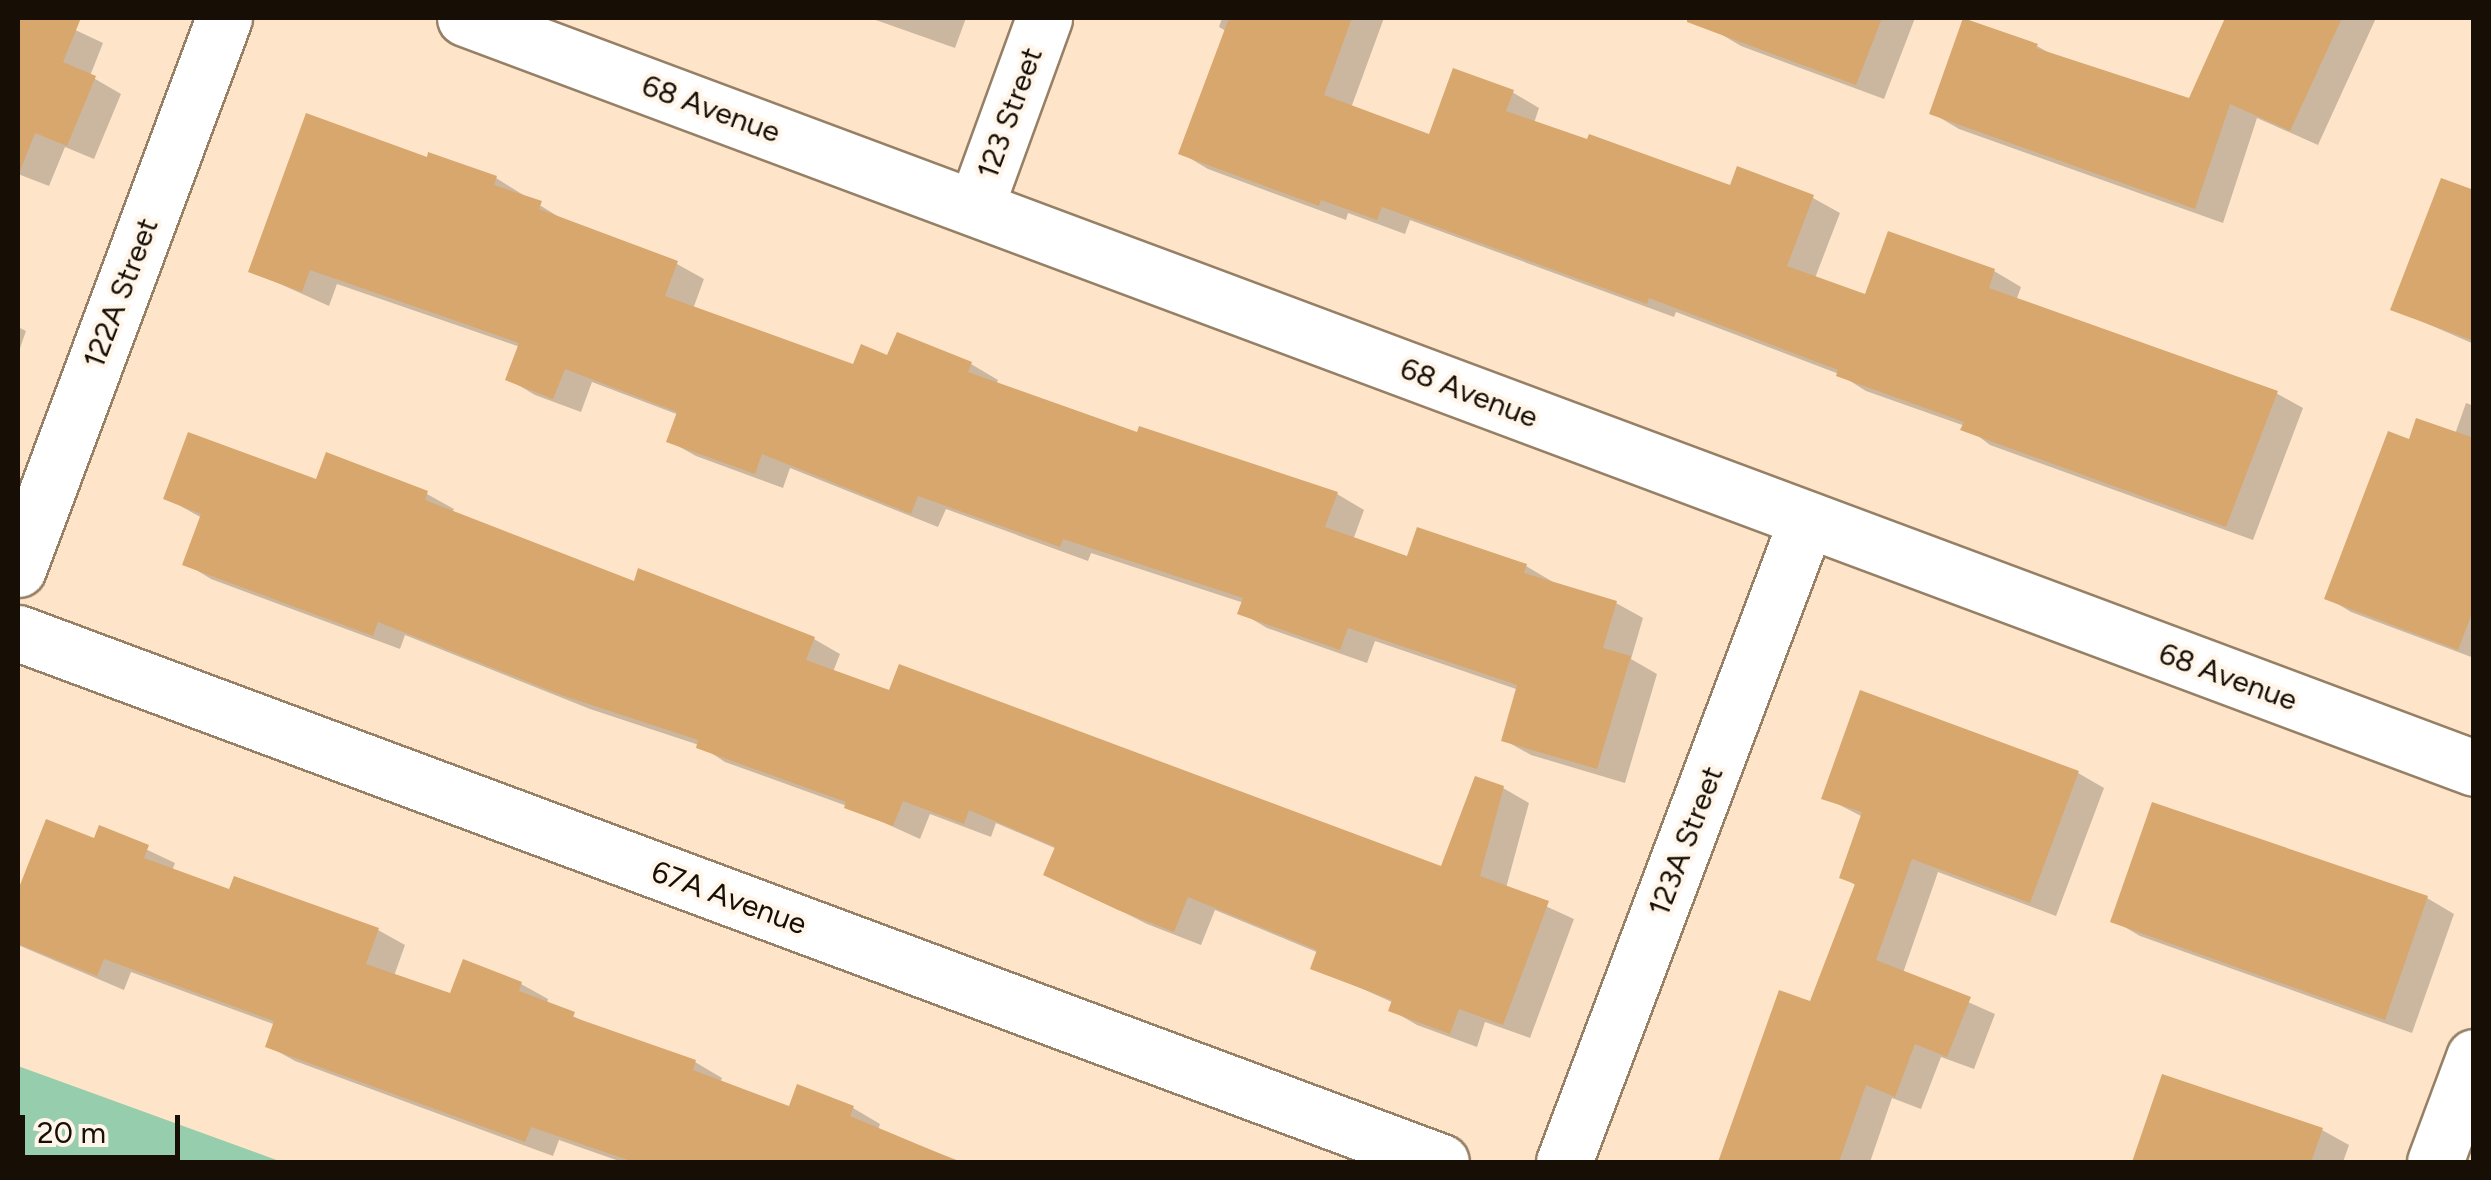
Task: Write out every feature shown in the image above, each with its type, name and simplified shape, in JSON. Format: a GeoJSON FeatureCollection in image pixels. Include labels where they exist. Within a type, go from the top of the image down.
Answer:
{"type":"FeatureCollection","features":[{"type":"Feature","properties":{"kind":"street","name":"122A Street"},"geometry":{"type":"LineString","coordinates":[[18,569],[224,18]]}},
{"type":"Feature","properties":{"kind":"street","name":"68 Avenue"},"geometry":{"type":"LineString","coordinates":[[465,18],[2474,768]]}},
{"type":"Feature","properties":{"kind":"street","name":"123 Street"},"geometry":{"type":"LineString","coordinates":[[975,208],[1044,18]]}},
{"type":"Feature","properties":{"kind":"street","name":"123A Street"},"geometry":{"type":"LineString","coordinates":[[1564,1162],[1807,519]]}},
{"type":"Feature","properties":{"kind":"street","name":"67A Avenue"},"geometry":{"type":"LineString","coordinates":[[18,634],[1441,1162]]}},
{"type":"Feature","properties":{"kind":"street"},"geometry":{"type":"LineString","coordinates":[[2436,1162],[2474,1057]]}},
{"type":"Feature","properties":{"kind":"green space"},"geometry":{"type":"Polygon","coordinates":[[[18,1066],[282,1162],[18,1162],[18,1066]]]}},
{"type":"Feature","properties":{"kind":"building"},"geometry":{"type":"Polygon","coordinates":[[[18,18],[81,18],[63,62],[96,76],[67,146],[35,133],[20,171],[18,18]]]}},
{"type":"Feature","properties":{"kind":"building"},"geometry":{"type":"Polygon","coordinates":[[[1229,18],[1352,18],[1324,95],[1429,134],[1453,68],[1514,90],[1506,111],[1587,139],[1589,134],[1730,185],[1737,166],[1814,195],[1787,266],[1865,294],[1888,231],[1995,269],[1989,288],[2278,391],[2226,527],[1960,430],[1964,422],[1836,376],[1838,370],[1649,298],[1647,304],[1382,207],[1377,220],[1321,200],[1319,206],[1178,154],[1229,18]]]}},
{"type":"Feature","properties":{"kind":"building"},"geometry":{"type":"Polygon","coordinates":[[[1687,18],[1882,18],[1856,85],[1687,22],[1687,18]]]}},
{"type":"Feature","properties":{"kind":"building"},"geometry":{"type":"Polygon","coordinates":[[[1963,18],[2038,44],[2036,48],[2189,98],[2225,18],[2342,18],[2290,131],[2230,104],[2195,209],[1929,114],[1963,18]]]}},
{"type":"Feature","properties":{"kind":"building"},"geometry":{"type":"Polygon","coordinates":[[[306,113],[427,157],[428,152],[497,176],[494,185],[542,201],[539,209],[678,261],[665,296],[853,364],[861,344],[887,355],[897,332],[972,362],[968,372],[1137,432],[1139,426],[1338,492],[1325,527],[1407,556],[1417,527],[1527,564],[1524,573],[1617,601],[1603,648],[1631,656],[1597,769],[1501,741],[1517,685],[1348,628],[1340,650],[1237,614],[1243,598],[1063,539],[1060,547],[918,496],[911,514],[762,454],[755,474],[666,442],[677,412],[565,369],[553,399],[505,380],[519,343],[310,270],[302,292],[248,272],[306,113]]]}},
{"type":"Feature","properties":{"kind":"building"},"geometry":{"type":"Polygon","coordinates":[[[2441,178],[2474,190],[2474,341],[2390,310],[2441,178]]]}},
{"type":"Feature","properties":{"kind":"building"},"geometry":{"type":"Polygon","coordinates":[[[2416,418],[2474,438],[2474,608],[2458,650],[2324,599],[2388,431],[2409,439],[2416,418]]]}},
{"type":"Feature","properties":{"kind":"building"},"geometry":{"type":"Polygon","coordinates":[[[188,432],[316,479],[326,452],[428,491],[425,500],[634,581],[638,568],[815,637],[806,660],[889,690],[899,664],[1441,866],[1475,776],[1504,786],[1480,876],[1549,901],[1503,1025],[1459,1009],[1450,1034],[1388,1011],[1392,1000],[1310,969],[1317,950],[1188,897],[1174,932],[1118,910],[1043,875],[1055,847],[969,810],[964,824],[903,801],[893,826],[844,808],[846,802],[696,748],[698,740],[561,695],[378,622],[373,636],[182,565],[201,514],[163,499],[188,432]]]}},
{"type":"Feature","properties":{"kind":"building"},"geometry":{"type":"Polygon","coordinates":[[[1860,690],[2079,771],[2030,903],[1912,859],[1876,960],[1971,997],[1947,1057],[1915,1044],[1895,1097],[1866,1085],[1839,1162],[1718,1162],[1779,990],[1810,1001],[1855,884],[1839,878],[1862,812],[1821,799],[1860,690]]]}},
{"type":"Feature","properties":{"kind":"building"},"geometry":{"type":"Polygon","coordinates":[[[2152,802],[2428,896],[2385,1020],[2110,922],[2152,802]]]}},
{"type":"Feature","properties":{"kind":"building"},"geometry":{"type":"Polygon","coordinates":[[[46,819],[94,838],[99,825],[149,845],[144,858],[229,889],[234,876],[379,928],[366,964],[450,993],[463,959],[522,982],[519,991],[575,1012],[573,1017],[696,1060],[693,1070],[789,1106],[797,1084],[854,1106],[850,1116],[960,1162],[634,1162],[531,1127],[525,1142],[265,1047],[274,1021],[104,959],[97,976],[18,944],[18,890],[46,819]]]}},
{"type":"Feature","properties":{"kind":"building"},"geometry":{"type":"Polygon","coordinates":[[[2162,1074],[2323,1128],[2311,1162],[2132,1162],[2162,1074]]]}}]}
